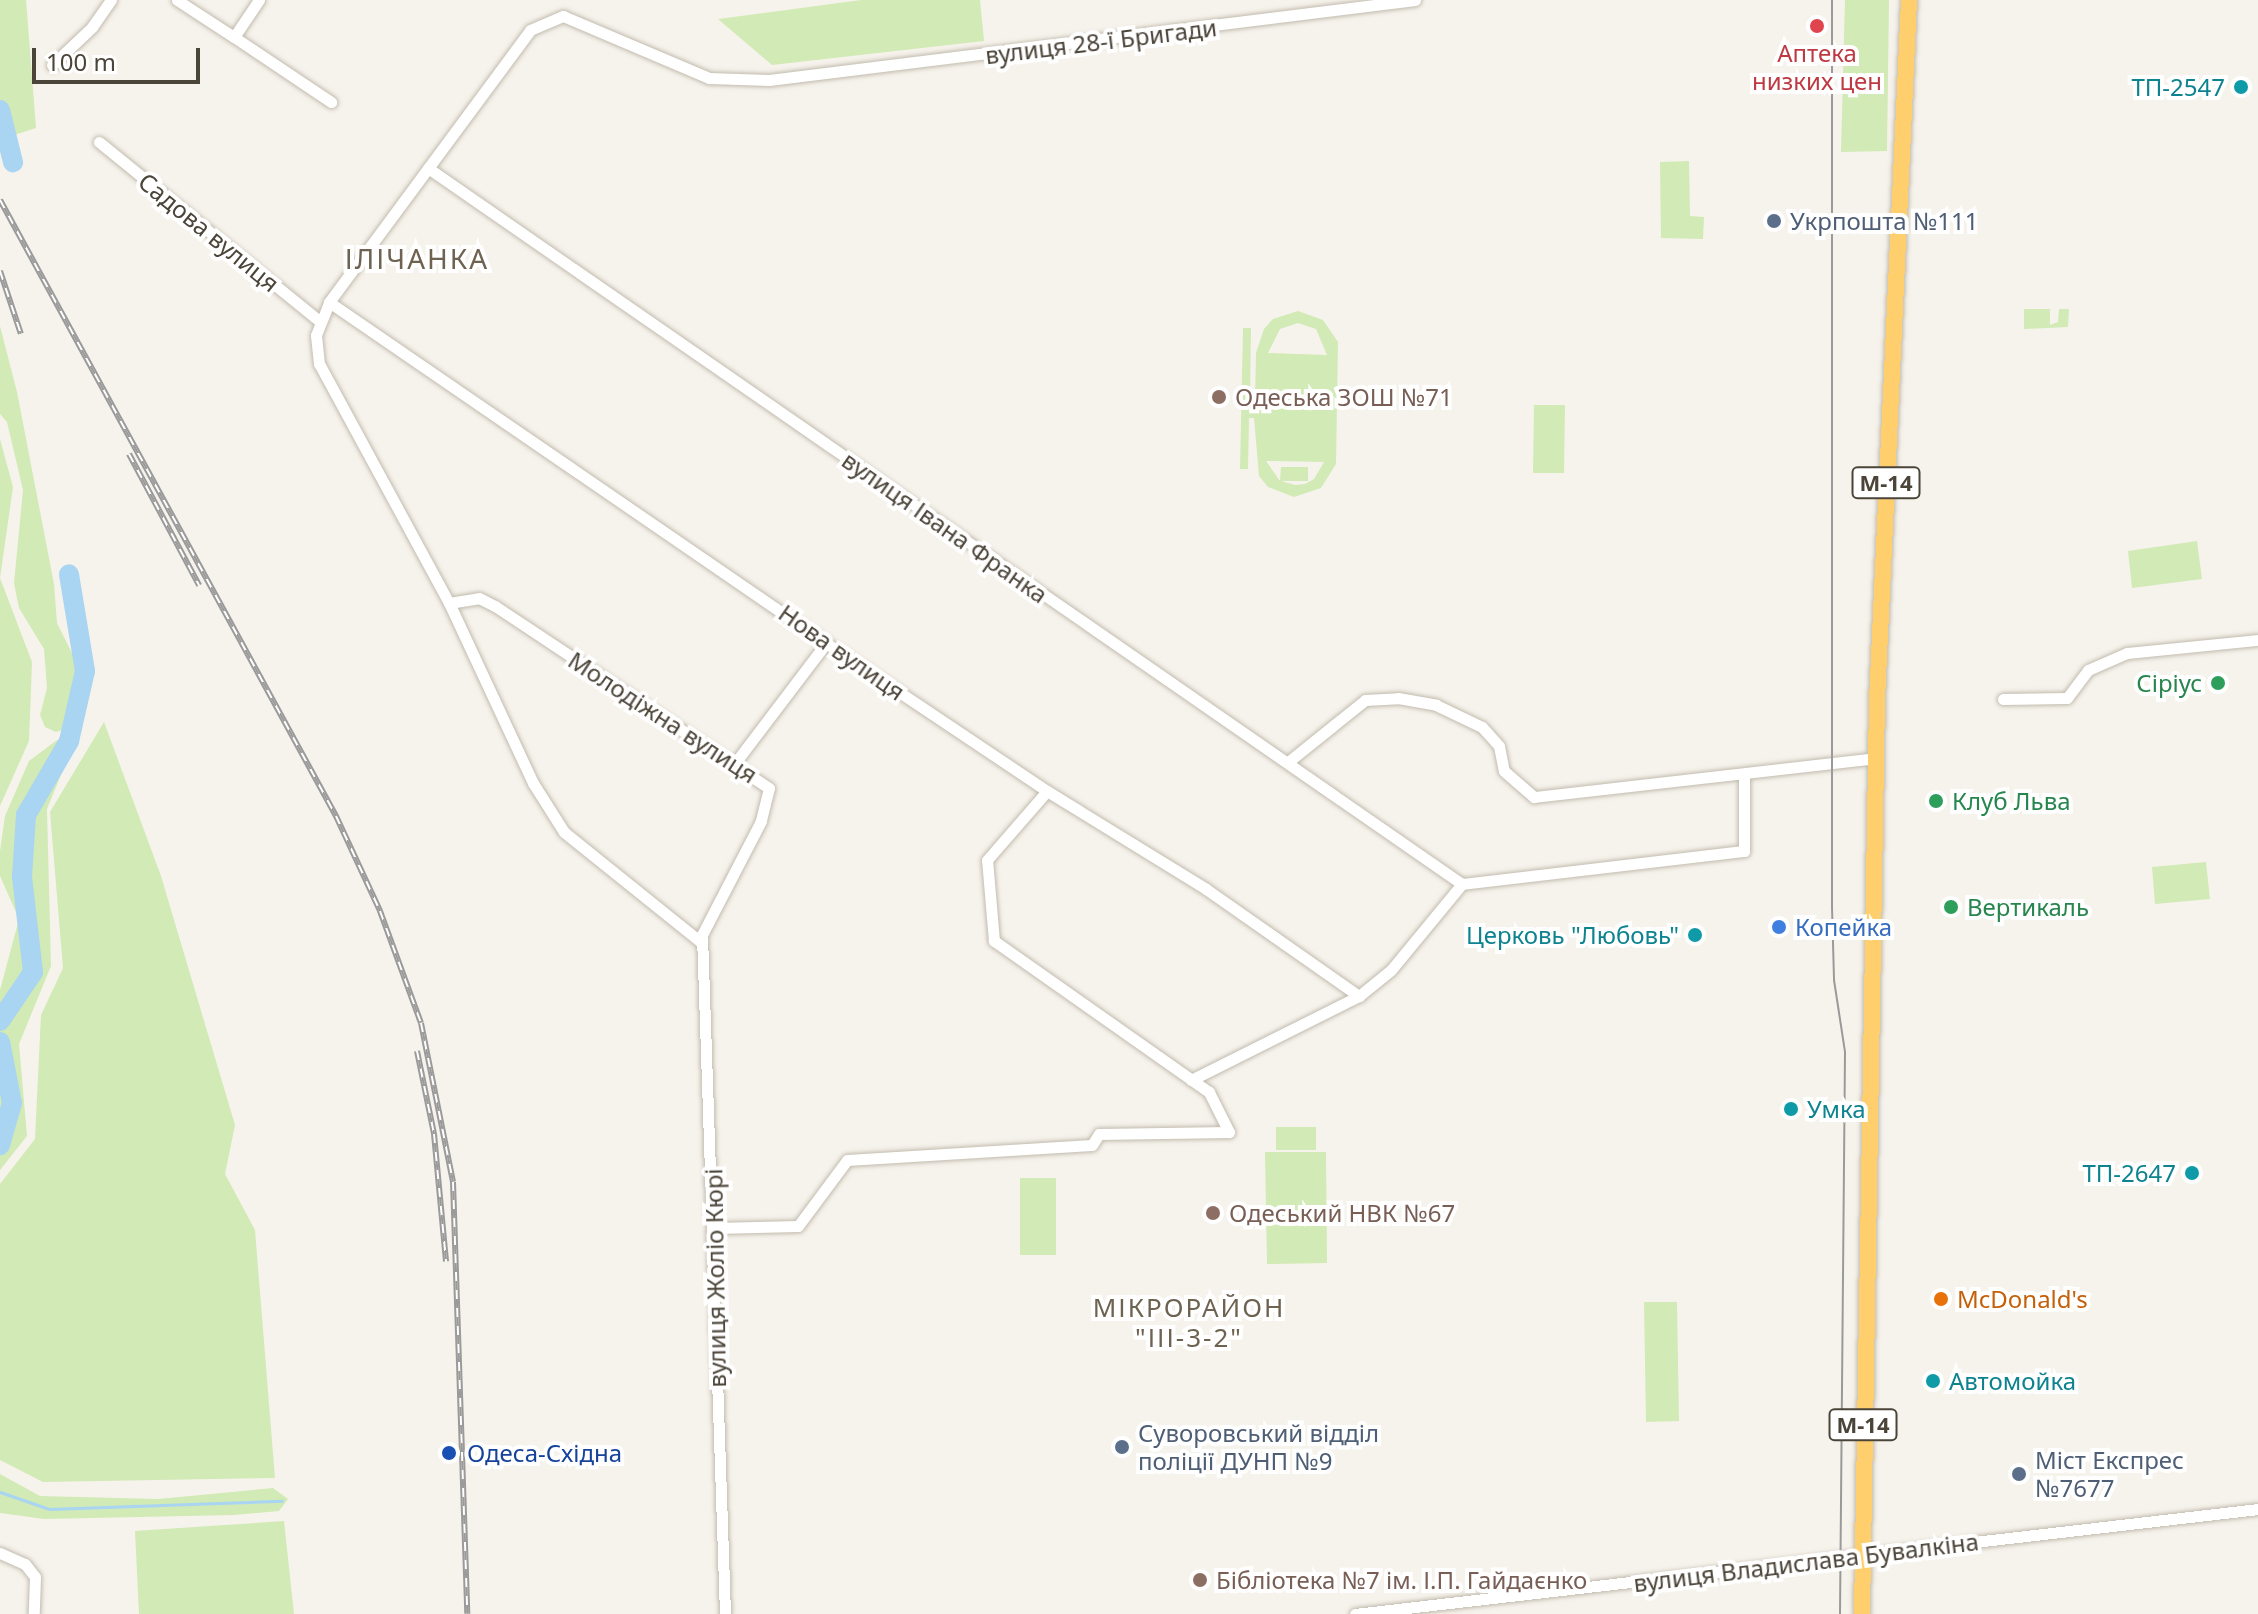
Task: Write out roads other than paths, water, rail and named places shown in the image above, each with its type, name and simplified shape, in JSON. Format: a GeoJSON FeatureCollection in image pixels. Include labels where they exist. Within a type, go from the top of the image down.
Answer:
{"type":"FeatureCollection","features":[{"type":"Feature","properties":{"kind":"highway","name":"М-14"},"geometry":{"type":"LineString","coordinates":[[1862,1614],[1876,758],[1909,0]]}},
{"type":"Feature","properties":{"kind":"street"},"geometry":{"type":"LineString","coordinates":[[52,65],[92,27],[111,0]]}},
{"type":"Feature","properties":{"kind":"street"},"geometry":{"type":"LineString","coordinates":[[177,0],[331,102]]}},
{"type":"Feature","properties":{"kind":"street"},"geometry":{"type":"LineString","coordinates":[[234,37],[259,0]]}},
{"type":"Feature","properties":{"kind":"street","name":"вулиця 28-ї Бригади"},"geometry":{"type":"LineString","coordinates":[[428,168],[530,30],[553,17],[575,20],[709,78],[787,78],[1415,0]]}},
{"type":"Feature","properties":{"kind":"street","name":"Садова вулиця"},"geometry":{"type":"LineString","coordinates":[[99,142],[319,321]]}},
{"type":"Feature","properties":{"kind":"street"},"geometry":{"type":"LineString","coordinates":[[428,168],[329,302],[319,321],[319,364],[449,603],[533,783],[564,832],[702,943]]}},
{"type":"Feature","properties":{"kind":"street","name":"вулиця Івана Франка"},"geometry":{"type":"LineString","coordinates":[[428,168],[1462,884]]}},
{"type":"Feature","properties":{"kind":"street","name":"Нова вулиця"},"geometry":{"type":"LineString","coordinates":[[329,302],[826,643],[1047,791],[1206,889],[1359,996]]}},
{"type":"Feature","properties":{"kind":"street","name":"Молодіжна вулиця"},"geometry":{"type":"LineString","coordinates":[[449,603],[479,598],[495,606],[767,786],[768,796],[761,821],[704,924],[702,943]]}},
{"type":"Feature","properties":{"kind":"street"},"geometry":{"type":"LineString","coordinates":[[2003,699],[2067,698],[2088,670],[2127,653],[2258,640]]}},
{"type":"Feature","properties":{"kind":"street"},"geometry":{"type":"LineString","coordinates":[[735,763],[826,643]]}},
{"type":"Feature","properties":{"kind":"street"},"geometry":{"type":"LineString","coordinates":[[1288,762],[1365,700],[1398,698],[1436,705],[1482,727],[1499,746],[1504,771],[1534,797],[1876,758]]}},
{"type":"Feature","properties":{"kind":"street"},"geometry":{"type":"LineString","coordinates":[[1191,1080],[1359,996],[1391,970],[1462,884],[1744,851],[1744,774]]}},
{"type":"Feature","properties":{"kind":"street"},"geometry":{"type":"LineString","coordinates":[[715,1228],[798,1226],[847,1160],[1092,1145],[1099,1134],[1229,1132],[1209,1092],[994,941],[986,891],[987,860],[1047,791]]}},
{"type":"Feature","properties":{"kind":"street","name":"вулиця Жоліо Кюрі"},"geometry":{"type":"LineString","coordinates":[[702,943],[715,1228],[725,1614]]}},
{"type":"Feature","properties":{"kind":"street","name":"вулиця Владислава Бувалкіна"},"geometry":{"type":"LineString","coordinates":[[1355,1614],[1862,1558],[2258,1509]]}},
{"type":"Feature","properties":{"kind":"street"},"geometry":{"type":"LineString","coordinates":[[0,1553],[25,1564],[35,1577],[34,1614]]}},
{"type":"Feature","properties":{"kind":"waterway"},"geometry":{"type":"LineString","coordinates":[[0,110],[13,162]]}},
{"type":"Feature","properties":{"kind":"waterway"},"geometry":{"type":"LineString","coordinates":[[0,1021],[33,972],[22,877],[26,815],[69,741],[85,671],[69,574]]}},
{"type":"Feature","properties":{"kind":"waterway"},"geometry":{"type":"LineString","coordinates":[[0,1042],[12,1103],[0,1145]]}},
{"type":"Feature","properties":{"kind":"waterway"},"geometry":{"type":"LineString","coordinates":[[0,1492],[49,1509],[282,1501]]}},
{"type":"Feature","properties":{"kind":"tram line"},"geometry":{"type":"LineString","coordinates":[[1832,0],[1832,907],[1834,980],[1845,1052],[1840,1614]]}},
{"type":"Feature","properties":{"kind":"railway"},"geometry":{"type":"LineString","coordinates":[[0,200],[336,816],[380,911],[421,1023],[453,1182],[467,1614]]}},
{"type":"Feature","properties":{"kind":"railway"},"geometry":{"type":"LineString","coordinates":[[0,271],[21,334]]}},
{"type":"Feature","properties":{"kind":"railway"},"geometry":{"type":"LineString","coordinates":[[129,454],[199,585]]}},
{"type":"Feature","properties":{"kind":"railway"},"geometry":{"type":"LineString","coordinates":[[417,1051],[434,1134],[446,1261]]}},
{"type":"Feature","properties":{"kind":"place","name":"Аптека низких цен"},"geometry":{"type":"Point","coordinates":[1817,26]}},
{"type":"Feature","properties":{"kind":"place","name":"ТП-2547"},"geometry":{"type":"Point","coordinates":[2241,87]}},
{"type":"Feature","properties":{"kind":"place","name":"Укрпошта №111"},"geometry":{"type":"Point","coordinates":[1774,221]}},
{"type":"Feature","properties":{"kind":"place","name":"Одеська ЗОШ №71"},"geometry":{"type":"Point","coordinates":[1219,397]}},
{"type":"Feature","properties":{"kind":"place","name":"Сіріус"},"geometry":{"type":"Point","coordinates":[2218,683]}},
{"type":"Feature","properties":{"kind":"place","name":"Клуб Льва"},"geometry":{"type":"Point","coordinates":[1936,801]}},
{"type":"Feature","properties":{"kind":"place","name":"Вертикаль"},"geometry":{"type":"Point","coordinates":[1951,907]}},
{"type":"Feature","properties":{"kind":"place","name":"Копейка"},"geometry":{"type":"Point","coordinates":[1779,927]}},
{"type":"Feature","properties":{"kind":"place","name":"Церковь \"Любовь\""},"geometry":{"type":"Point","coordinates":[1695,935]}},
{"type":"Feature","properties":{"kind":"place","name":"Умка"},"geometry":{"type":"Point","coordinates":[1791,1109]}},
{"type":"Feature","properties":{"kind":"place","name":"ТП-2647"},"geometry":{"type":"Point","coordinates":[2192,1173]}},
{"type":"Feature","properties":{"kind":"place","name":"Одеський НВК №67"},"geometry":{"type":"Point","coordinates":[1213,1213]}},
{"type":"Feature","properties":{"kind":"place","name":"McDonald's"},"geometry":{"type":"Point","coordinates":[1941,1299]}},
{"type":"Feature","properties":{"kind":"place","name":"Автомойка"},"geometry":{"type":"Point","coordinates":[1933,1381]}},
{"type":"Feature","properties":{"kind":"place","name":"Суворовський відділ поліції ДУНП №9"},"geometry":{"type":"Point","coordinates":[1122,1447]}},
{"type":"Feature","properties":{"kind":"place","name":"Одеса-Східна"},"geometry":{"type":"Point","coordinates":[449,1453]}},
{"type":"Feature","properties":{"kind":"place","name":"Міст Експрес №7677"},"geometry":{"type":"Point","coordinates":[2019,1474]}},
{"type":"Feature","properties":{"kind":"place","name":"Бібліотека №7 ім. І.П. Гайдаєнко"},"geometry":{"type":"Point","coordinates":[1200,1580]}},
{"type":"Feature","properties":{"kind":"district","name":"ІЛІЧАНКА"},"geometry":{"type":"Point","coordinates":[417,258]}},
{"type":"Feature","properties":{"kind":"district","name":"МІКРОРАЙОН \"ІІІ-3-2\""},"geometry":{"type":"Point","coordinates":[1189,1323]}}]}
